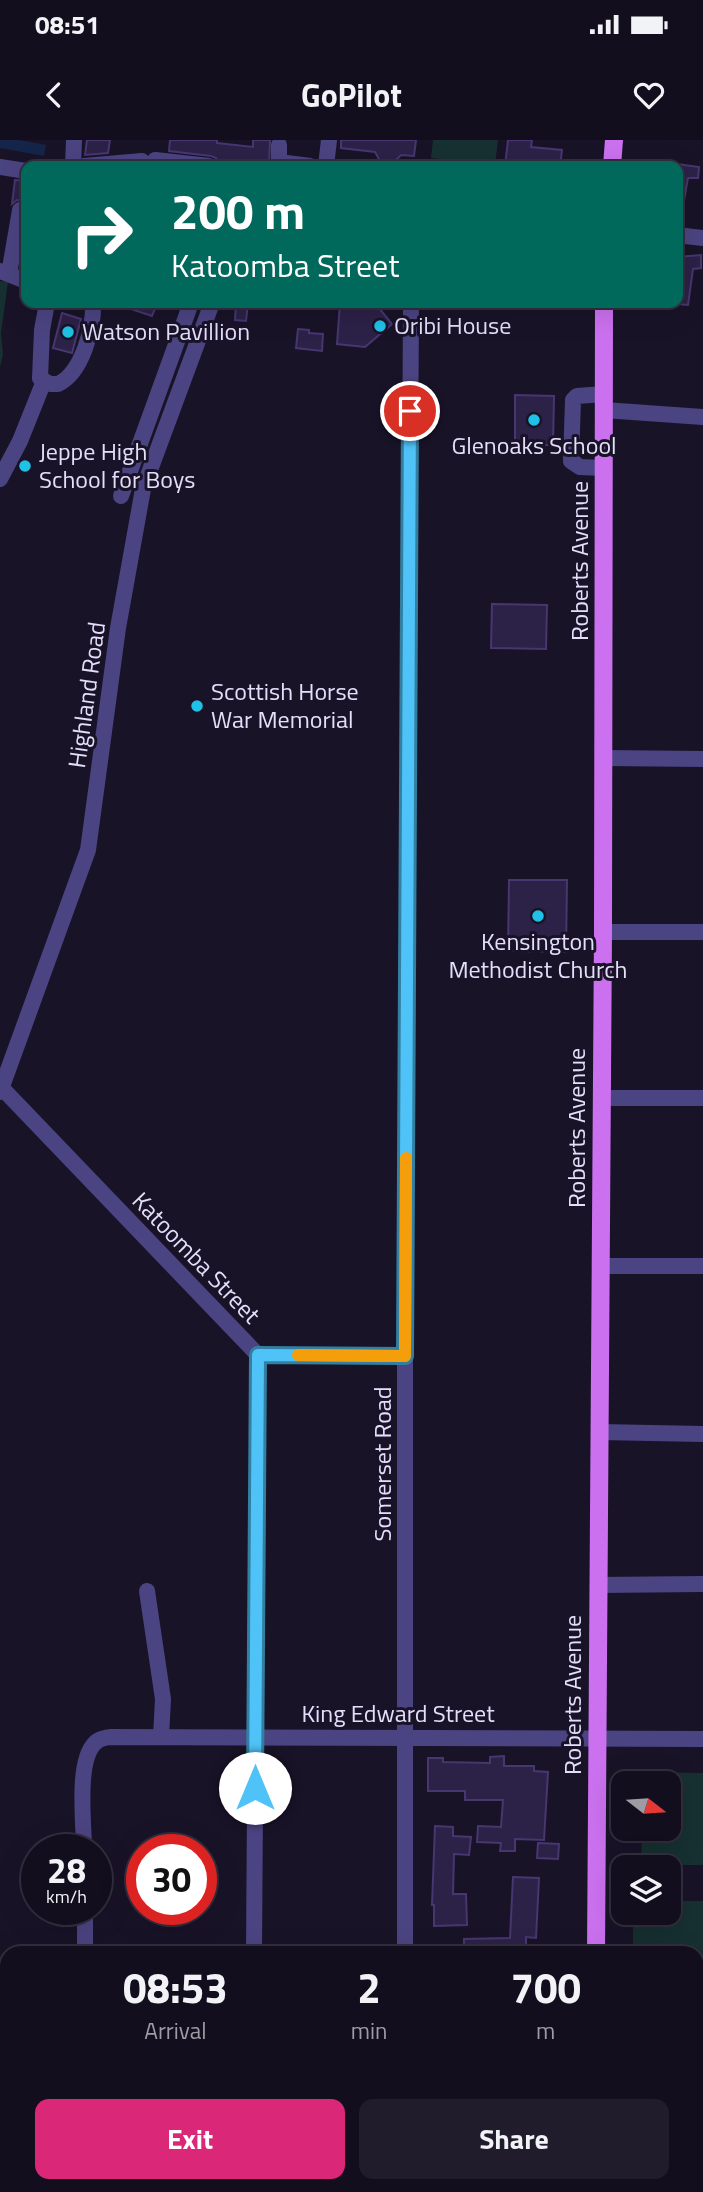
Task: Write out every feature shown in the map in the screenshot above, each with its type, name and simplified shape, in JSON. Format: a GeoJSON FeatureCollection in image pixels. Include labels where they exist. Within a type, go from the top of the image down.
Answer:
{"type":"FeatureCollection","features":[{"type":"Feature","properties":{"kind":"main road"},"geometry":{"type":"LineString","coordinates":[[612,161],[614,140]]}},
{"type":"Feature","properties":{"kind":"main road","name":"Roberts Avenue"},"geometry":{"type":"LineString","coordinates":[[596,1946],[604,308]]}},
{"type":"Feature","properties":{"kind":"street"},"geometry":{"type":"LineString","coordinates":[[73,161],[74,140]]}},
{"type":"Feature","properties":{"kind":"street"},"geometry":{"type":"LineString","coordinates":[[327,161],[329,140]]}},
{"type":"Feature","properties":{"kind":"street"},"geometry":{"type":"LineString","coordinates":[[278,161],[279,145]]}},
{"type":"Feature","properties":{"kind":"street"},"geometry":{"type":"LineString","coordinates":[[137,161],[158,161]]}},
{"type":"Feature","properties":{"kind":"street"},"geometry":{"type":"LineString","coordinates":[[0,167],[21,170]]}},
{"type":"Feature","properties":{"kind":"street"},"geometry":{"type":"LineString","coordinates":[[20,210],[4,272],[21,279]]}},
{"type":"Feature","properties":{"kind":"street"},"geometry":{"type":"LineString","coordinates":[[683,236],[703,238]]}},
{"type":"Feature","properties":{"kind":"street"},"geometry":{"type":"LineString","coordinates":[[46,308],[40,378],[58,384],[71,374],[89,337],[92,308]]}},
{"type":"Feature","properties":{"kind":"street"},"geometry":{"type":"LineString","coordinates":[[121,496],[189,308]]}},
{"type":"Feature","properties":{"kind":"street","name":"Highland Road"},"geometry":{"type":"LineString","coordinates":[[0,1088],[88,849],[118,628],[141,499],[210,308]]}},
{"type":"Feature","properties":{"kind":"street","name":"Somerset Road"},"geometry":{"type":"LineString","coordinates":[[405,1946],[405,1356],[411,308]]}},
{"type":"Feature","properties":{"kind":"street"},"geometry":{"type":"LineString","coordinates":[[0,480],[20,441],[44,381]]}},
{"type":"Feature","properties":{"kind":"street"},"geometry":{"type":"LineString","coordinates":[[604,468],[580,467],[571,461],[573,400],[577,396],[703,417]]}},
{"type":"Feature","properties":{"kind":"street"},"geometry":{"type":"LineString","coordinates":[[603,758],[703,759]]}},
{"type":"Feature","properties":{"kind":"street"},"geometry":{"type":"LineString","coordinates":[[603,932],[703,932]]}},
{"type":"Feature","properties":{"kind":"street","name":"Katoomba Street"},"geometry":{"type":"LineString","coordinates":[[0,1088],[258,1355],[405,1356]]}},
{"type":"Feature","properties":{"kind":"street"},"geometry":{"type":"LineString","coordinates":[[601,1098],[703,1098]]}},
{"type":"Feature","properties":{"kind":"street"},"geometry":{"type":"LineString","coordinates":[[600,1266],[703,1266]]}},
{"type":"Feature","properties":{"kind":"street"},"geometry":{"type":"LineString","coordinates":[[254,1946],[258,1355]]}},
{"type":"Feature","properties":{"kind":"street"},"geometry":{"type":"LineString","coordinates":[[599,1432],[703,1434]]}},
{"type":"Feature","properties":{"kind":"street"},"geometry":{"type":"LineString","coordinates":[[598,1585],[703,1584]]}},
{"type":"Feature","properties":{"kind":"street"},"geometry":{"type":"LineString","coordinates":[[147,1591],[163,1699],[162,1737]]}},
{"type":"Feature","properties":{"kind":"street","name":"King Edward Street"},"geometry":{"type":"LineString","coordinates":[[84,1834],[84,1770],[88,1755],[94,1743],[110,1737],[703,1739]]}},
{"type":"Feature","properties":{"kind":"street"},"geometry":{"type":"LineString","coordinates":[[85,1925],[85,1946]]}},
{"type":"Feature","properties":{"kind":"green space"},"geometry":{"type":"Polygon","coordinates":[[[433,140],[498,140],[495,161],[431,158],[433,140]]]}},
{"type":"Feature","properties":{"kind":"green space"},"geometry":{"type":"Polygon","coordinates":[[[0,281],[8,282],[1,333],[3,355],[0,367],[0,281]]]}},
{"type":"Feature","properties":{"kind":"green space"},"geometry":{"type":"Polygon","coordinates":[[[681,1773],[703,1773],[703,1865],[681,1865],[681,1855],[641,1855],[642,1841],[681,1841],[681,1773]]]}},
{"type":"Feature","properties":{"kind":"green space"},"geometry":{"type":"Polygon","coordinates":[[[681,1901],[703,1901],[703,1946],[633,1946],[633,1925],[681,1925],[681,1901]]]}},
{"type":"Feature","properties":{"kind":"water"},"geometry":{"type":"Polygon","coordinates":[[[0,140],[46,145],[44,156],[0,148],[0,140]]]}},
{"type":"Feature","properties":{"kind":"building"},"geometry":{"type":"Polygon","coordinates":[[[87,140],[110,140],[108,153],[85,155],[87,140]]]}},
{"type":"Feature","properties":{"kind":"building"},"geometry":{"type":"Polygon","coordinates":[[[170,140],[217,140],[217,143],[253,147],[253,140],[270,140],[269,161],[217,161],[211,156],[169,151],[170,140]]]}},
{"type":"Feature","properties":{"kind":"building"},"geometry":{"type":"Polygon","coordinates":[[[341,140],[416,140],[414,156],[401,155],[395,161],[380,161],[375,152],[341,148],[341,140]]]}},
{"type":"Feature","properties":{"kind":"building"},"geometry":{"type":"Polygon","coordinates":[[[508,140],[532,140],[531,147],[562,150],[561,161],[506,161],[508,140]]]}},
{"type":"Feature","properties":{"kind":"building"},"geometry":{"type":"Polygon","coordinates":[[[683,165],[699,167],[698,178],[688,178],[683,206],[683,165]]]}},
{"type":"Feature","properties":{"kind":"building"},"geometry":{"type":"Polygon","coordinates":[[[15,180],[21,181],[21,201],[17,200],[12,204],[15,180]]]}},
{"type":"Feature","properties":{"kind":"building"},"geometry":{"type":"Polygon","coordinates":[[[701,255],[701,268],[693,269],[688,305],[683,305],[683,256],[701,255]]]}},
{"type":"Feature","properties":{"kind":"building"},"geometry":{"type":"Polygon","coordinates":[[[128,308],[155,308],[152,316],[128,308]]]}},
{"type":"Feature","properties":{"kind":"building"},"geometry":{"type":"Polygon","coordinates":[[[236,308],[247,308],[246,321],[235,320],[236,308]]]}},
{"type":"Feature","properties":{"kind":"building","name":"Oribi House"},"geometry":{"type":"Polygon","coordinates":[[[340,308],[379,308],[392,324],[365,347],[337,344],[340,308]]]}},
{"type":"Feature","properties":{"kind":"building","name":"Watson Pavillion"},"geometry":{"type":"Polygon","coordinates":[[[62,313],[81,319],[72,353],[53,348],[62,313]]]}},
{"type":"Feature","properties":{"kind":"building"},"geometry":{"type":"Polygon","coordinates":[[[298,329],[323,334],[322,351],[296,348],[298,329]]]}},
{"type":"Feature","properties":{"kind":"building","name":"Glenoaks School"},"geometry":{"type":"Polygon","coordinates":[[[515,395],[554,396],[553,445],[515,445],[515,395]]]}},
{"type":"Feature","properties":{"kind":"building"},"geometry":{"type":"Polygon","coordinates":[[[492,604],[547,605],[546,649],[491,648],[492,604]]]}},
{"type":"Feature","properties":{"kind":"building","name":"Kensington Methodist Church"},"geometry":{"type":"Polygon","coordinates":[[[509,880],[567,880],[566,952],[508,951],[509,880]]]}},
{"type":"Feature","properties":{"kind":"building"},"geometry":{"type":"Polygon","coordinates":[[[504,1756],[504,1766],[534,1766],[534,1771],[548,1772],[544,1840],[515,1839],[515,1851],[500,1851],[501,1843],[477,1842],[478,1826],[501,1827],[503,1800],[465,1800],[465,1791],[428,1791],[428,1758],[443,1758],[443,1762],[490,1763],[490,1757],[504,1756]]]}},
{"type":"Feature","properties":{"kind":"building"},"geometry":{"type":"Polygon","coordinates":[[[435,1826],[453,1827],[453,1836],[471,1837],[469,1855],[454,1854],[453,1894],[466,1894],[467,1925],[434,1926],[432,1905],[435,1826]]]}},
{"type":"Feature","properties":{"kind":"building"},"geometry":{"type":"Polygon","coordinates":[[[538,1843],[559,1844],[558,1859],[537,1858],[538,1843]]]}},
{"type":"Feature","properties":{"kind":"building"},"geometry":{"type":"Polygon","coordinates":[[[513,1877],[539,1878],[536,1938],[526,1937],[526,1946],[464,1946],[464,1939],[510,1938],[513,1877]]]}},
{"type":"Feature","properties":{"kind":"slow traffic"},"geometry":{"type":"LineString","coordinates":[[298,1355],[405,1356],[406,1158]]}},
{"type":"Feature","properties":{"kind":"place","name":"Oribi House"},"geometry":{"type":"Point","coordinates":[380,326]}},
{"type":"Feature","properties":{"kind":"place","name":"Watson Pavillion"},"geometry":{"type":"Point","coordinates":[68,332]}},
{"type":"Feature","properties":{"kind":"place","name":"Glenoaks School"},"geometry":{"type":"Point","coordinates":[534,420]}},
{"type":"Feature","properties":{"kind":"place","name":"Jeppe High School for Boys"},"geometry":{"type":"Point","coordinates":[25,466]}},
{"type":"Feature","properties":{"kind":"place","name":"Scottish Horse War Memorial"},"geometry":{"type":"Point","coordinates":[197,706]}},
{"type":"Feature","properties":{"kind":"place","name":"Kensington Methodist Church"},"geometry":{"type":"Point","coordinates":[538,916]}},
{"type":"Feature","properties":{"kind":"route"},"geometry":{"type":"LineString","coordinates":[[255,1788],[258,1355],[405,1356],[410,411]]}}]}
